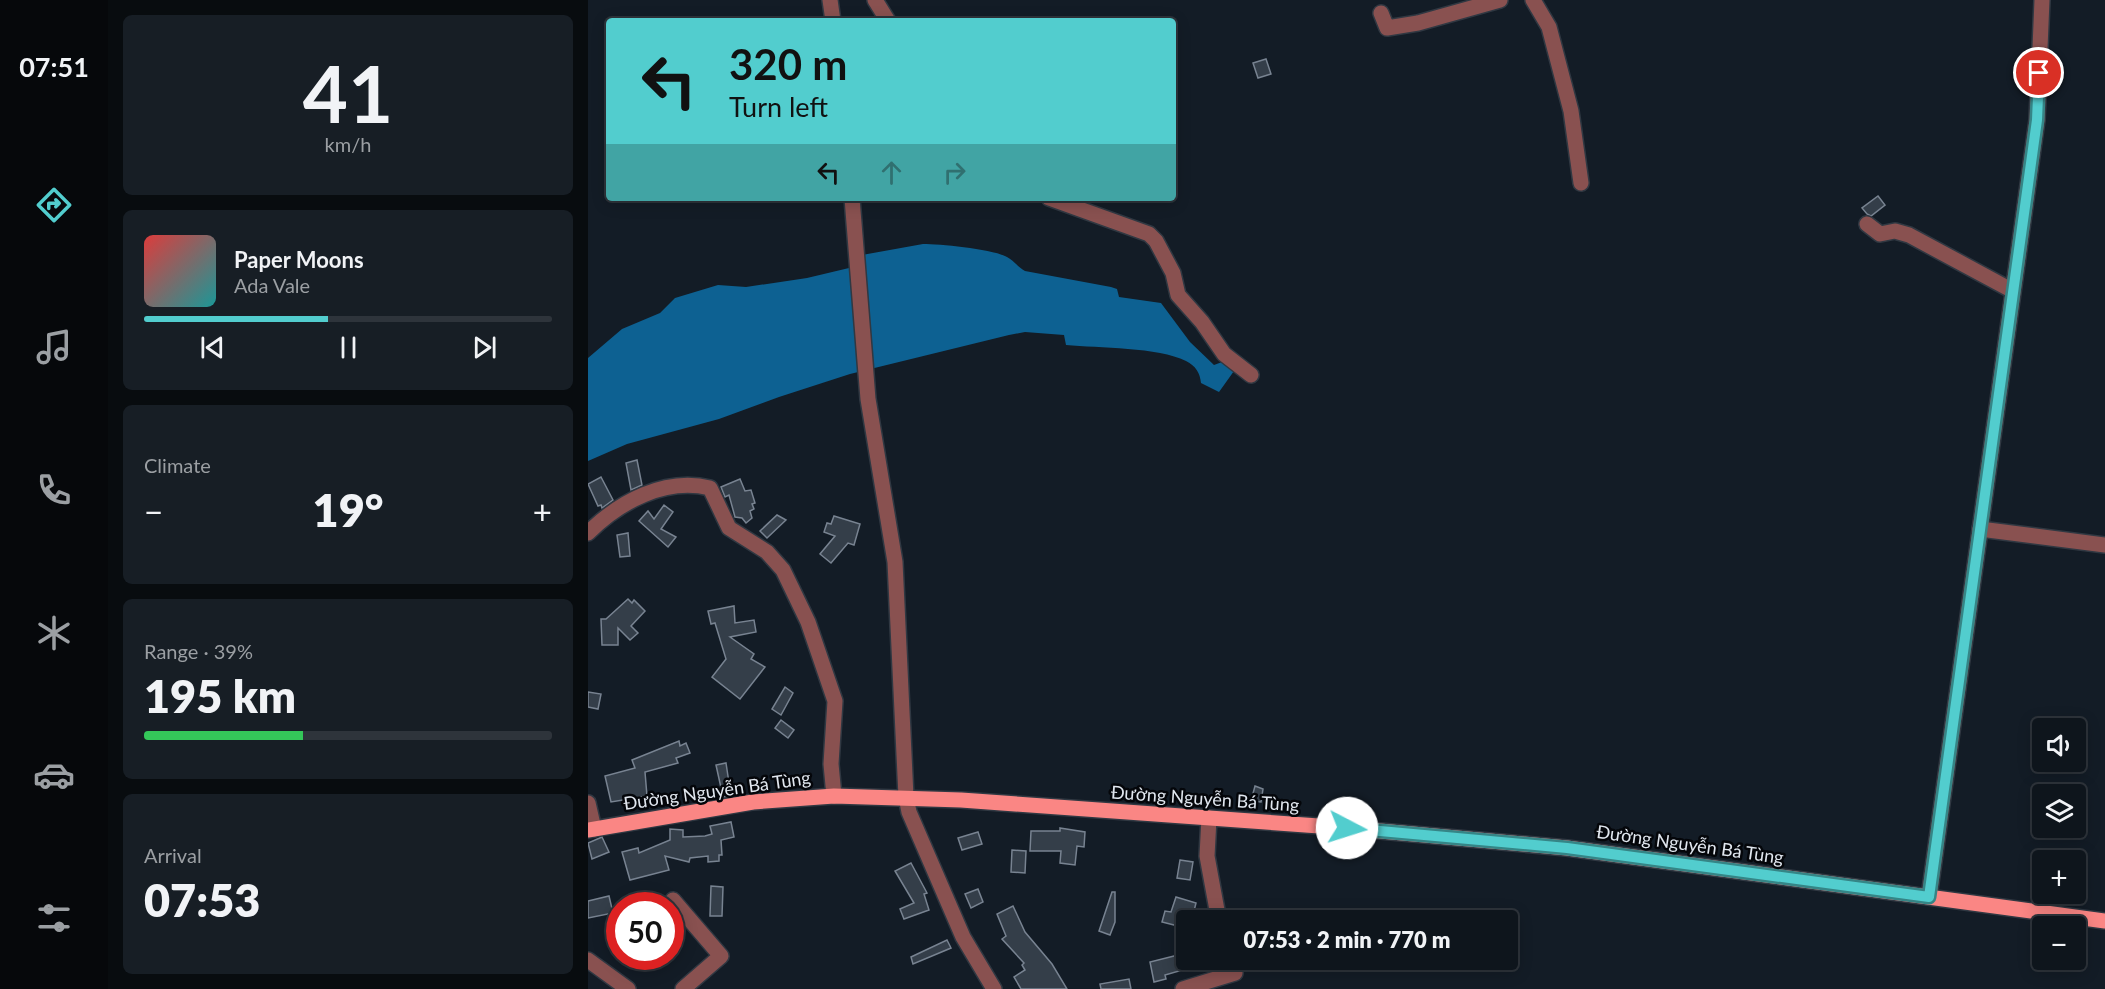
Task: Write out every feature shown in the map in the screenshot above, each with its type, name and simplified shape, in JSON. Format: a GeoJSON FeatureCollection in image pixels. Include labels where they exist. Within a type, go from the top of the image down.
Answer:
{"type":"FeatureCollection","features":[{"type":"Feature","properties":{"kind":"main road","name":"Đường Nguyễn Bá Tùng"},"geometry":{"type":"LineString","coordinates":[[591,829],[753,802],[834,796],[906,797],[1567,848],[2105,921]]}},
{"type":"Feature","properties":{"kind":"street"},"geometry":{"type":"LineString","coordinates":[[831,0],[833,18]]}},
{"type":"Feature","properties":{"kind":"street"},"geometry":{"type":"LineString","coordinates":[[875,0],[886,18]]}},
{"type":"Feature","properties":{"kind":"street"},"geometry":{"type":"LineString","coordinates":[[1381,13],[1387,28],[1418,23],[1500,0]]}},
{"type":"Feature","properties":{"kind":"street"},"geometry":{"type":"LineString","coordinates":[[1533,0],[1549,27],[1571,111],[1581,183]]}},
{"type":"Feature","properties":{"kind":"street"},"geometry":{"type":"LineString","coordinates":[[1929,897],[2037,120],[2042,0]]}},
{"type":"Feature","properties":{"kind":"street"},"geometry":{"type":"LineString","coordinates":[[852,201],[868,399],[895,562],[906,797],[909,812],[963,937],[994,989]]}},
{"type":"Feature","properties":{"kind":"street"},"geometry":{"type":"LineString","coordinates":[[1057,201],[1149,234],[1156,241],[1173,273],[1178,295],[1202,322],[1224,354],[1251,375]]}},
{"type":"Feature","properties":{"kind":"street"},"geometry":{"type":"LineString","coordinates":[[1867,224],[1880,234],[1895,231],[1909,236],[2013,291]]}},
{"type":"Feature","properties":{"kind":"street"},"geometry":{"type":"LineString","coordinates":[[588,533],[636,496],[689,485],[710,488],[729,528],[767,552],[783,570],[808,622],[835,701],[831,764],[834,796]]}},
{"type":"Feature","properties":{"kind":"street"},"geometry":{"type":"LineString","coordinates":[[1980,529],[2105,546]]}},
{"type":"Feature","properties":{"kind":"street"},"geometry":{"type":"LineString","coordinates":[[588,803],[591,829]]}},
{"type":"Feature","properties":{"kind":"street"},"geometry":{"type":"LineString","coordinates":[[1213,819],[1207,856],[1217,910]]}},
{"type":"Feature","properties":{"kind":"street"},"geometry":{"type":"LineString","coordinates":[[683,989],[721,956],[684,914]]}},
{"type":"Feature","properties":{"kind":"street"},"geometry":{"type":"LineString","coordinates":[[588,960],[628,989]]}},
{"type":"Feature","properties":{"kind":"street"},"geometry":{"type":"LineString","coordinates":[[1183,989],[1219,984],[1234,973],[1233,970]]}},
{"type":"Feature","properties":{"kind":"water"},"geometry":{"type":"Polygon","coordinates":[[[923,244],[979,249],[1000,254],[1025,271],[1111,287],[1117,289],[1119,297],[1161,303],[1190,342],[1214,365],[1222,362],[1234,371],[1219,392],[1201,383],[1192,365],[1174,356],[1128,349],[1066,345],[1064,335],[1025,332],[850,374],[719,419],[627,444],[588,461],[588,358],[622,329],[660,313],[675,298],[718,285],[746,287],[807,278],[849,268],[862,255],[923,244]]]}},
{"type":"Feature","properties":{"kind":"building"},"geometry":{"type":"Polygon","coordinates":[[[1266,59],[1271,74],[1258,78],[1253,63],[1266,59]]]}},
{"type":"Feature","properties":{"kind":"building"},"geometry":{"type":"Polygon","coordinates":[[[1878,196],[1885,205],[1871,216],[1862,208],[1878,196]]]}},
{"type":"Feature","properties":{"kind":"building"},"geometry":{"type":"Polygon","coordinates":[[[637,460],[642,485],[631,490],[626,463],[637,460]]]}},
{"type":"Feature","properties":{"kind":"building"},"geometry":{"type":"Polygon","coordinates":[[[601,477],[613,500],[602,508],[601,505],[598,506],[588,484],[601,477]]]}},
{"type":"Feature","properties":{"kind":"building"},"geometry":{"type":"Polygon","coordinates":[[[740,479],[745,491],[751,490],[755,503],[752,504],[754,509],[750,511],[752,518],[746,523],[742,518],[735,517],[729,495],[725,497],[721,487],[740,479]]]}},
{"type":"Feature","properties":{"kind":"building"},"geometry":{"type":"Polygon","coordinates":[[[664,505],[673,512],[661,529],[676,537],[668,547],[639,521],[648,511],[654,519],[664,505]]]}},
{"type":"Feature","properties":{"kind":"building"},"geometry":{"type":"Polygon","coordinates":[[[777,515],[786,520],[767,538],[760,531],[777,515]]]}},
{"type":"Feature","properties":{"kind":"building"},"geometry":{"type":"Polygon","coordinates":[[[834,516],[860,524],[854,545],[848,543],[831,563],[820,554],[835,536],[824,532],[827,523],[831,524],[834,516]]]}},
{"type":"Feature","properties":{"kind":"building"},"geometry":{"type":"Polygon","coordinates":[[[628,533],[630,556],[620,557],[617,535],[628,533]]]}},
{"type":"Feature","properties":{"kind":"building"},"geometry":{"type":"Polygon","coordinates":[[[628,599],[632,603],[634,600],[645,611],[631,626],[638,633],[630,640],[618,628],[618,645],[602,645],[601,619],[606,619],[628,599]]]}},
{"type":"Feature","properties":{"kind":"building"},"geometry":{"type":"Polygon","coordinates":[[[734,606],[735,623],[754,620],[756,632],[730,637],[754,654],[751,659],[765,667],[740,699],[712,677],[726,659],[715,623],[711,624],[708,611],[734,606]]]}},
{"type":"Feature","properties":{"kind":"building"},"geometry":{"type":"Polygon","coordinates":[[[785,687],[793,693],[781,715],[772,709],[785,687]]]}},
{"type":"Feature","properties":{"kind":"building"},"geometry":{"type":"Polygon","coordinates":[[[588,692],[601,694],[598,709],[588,707],[588,692]]]}},
{"type":"Feature","properties":{"kind":"building"},"geometry":{"type":"Polygon","coordinates":[[[781,720],[794,730],[788,738],[775,728],[781,720]]]}},
{"type":"Feature","properties":{"kind":"building"},"geometry":{"type":"Polygon","coordinates":[[[679,741],[680,746],[686,743],[690,753],[676,758],[678,763],[645,772],[647,796],[611,802],[605,776],[635,768],[632,760],[679,741]]]}},
{"type":"Feature","properties":{"kind":"building"},"geometry":{"type":"Polygon","coordinates":[[[726,763],[731,796],[723,797],[716,765],[726,763]]]}},
{"type":"Feature","properties":{"kind":"building"},"geometry":{"type":"Polygon","coordinates":[[[1255,786],[1263,789],[1261,802],[1251,801],[1255,786]]]}},
{"type":"Feature","properties":{"kind":"building"},"geometry":{"type":"Polygon","coordinates":[[[731,822],[734,837],[721,840],[722,855],[719,855],[719,861],[708,862],[708,856],[690,858],[689,862],[665,856],[669,870],[630,880],[622,852],[638,848],[639,853],[670,840],[670,829],[683,830],[683,837],[705,836],[712,834],[710,826],[731,822]]]}},
{"type":"Feature","properties":{"kind":"building"},"geometry":{"type":"Polygon","coordinates":[[[1060,828],[1085,832],[1084,847],[1077,846],[1075,865],[1060,863],[1061,851],[1030,851],[1031,831],[1060,831],[1060,828]]]}},
{"type":"Feature","properties":{"kind":"building"},"geometry":{"type":"Polygon","coordinates":[[[978,832],[982,844],[962,850],[958,838],[978,832]]]}},
{"type":"Feature","properties":{"kind":"building"},"geometry":{"type":"Polygon","coordinates":[[[602,837],[609,852],[592,859],[588,843],[602,837]]]}},
{"type":"Feature","properties":{"kind":"building"},"geometry":{"type":"Polygon","coordinates":[[[1012,850],[1026,851],[1025,873],[1011,872],[1012,850]]]}},
{"type":"Feature","properties":{"kind":"building"},"geometry":{"type":"Polygon","coordinates":[[[1180,860],[1193,862],[1190,880],[1177,878],[1180,860]]]}},
{"type":"Feature","properties":{"kind":"building"},"geometry":{"type":"Polygon","coordinates":[[[911,863],[927,893],[924,894],[929,910],[904,919],[900,909],[914,903],[895,871],[911,863]]]}},
{"type":"Feature","properties":{"kind":"building"},"geometry":{"type":"Polygon","coordinates":[[[711,886],[723,887],[722,916],[710,916],[711,886]]]}},
{"type":"Feature","properties":{"kind":"building"},"geometry":{"type":"Polygon","coordinates":[[[978,889],[983,902],[971,908],[965,894],[978,889]]]}},
{"type":"Feature","properties":{"kind":"building"},"geometry":{"type":"Polygon","coordinates":[[[1112,892],[1115,892],[1115,922],[1110,935],[1099,931],[1112,892]]]}},
{"type":"Feature","properties":{"kind":"building"},"geometry":{"type":"Polygon","coordinates":[[[606,897],[606,914],[588,918],[588,901],[606,897]]]}},
{"type":"Feature","properties":{"kind":"building"},"geometry":{"type":"Polygon","coordinates":[[[1176,897],[1196,903],[1194,910],[1176,910],[1176,926],[1162,922],[1165,911],[1171,912],[1176,897]]]}},
{"type":"Feature","properties":{"kind":"building"},"geometry":{"type":"Polygon","coordinates":[[[1013,906],[1025,932],[1052,964],[1067,989],[1021,989],[1014,977],[1025,970],[1022,965],[1024,963],[1002,939],[1006,936],[997,914],[1013,906]]]}},
{"type":"Feature","properties":{"kind":"building"},"geometry":{"type":"Polygon","coordinates":[[[947,940],[951,948],[913,964],[911,957],[947,940]]]}},
{"type":"Feature","properties":{"kind":"building"},"geometry":{"type":"Polygon","coordinates":[[[1176,956],[1176,970],[1182,970],[1165,975],[1166,979],[1154,982],[1150,962],[1176,956]]]}},
{"type":"Feature","properties":{"kind":"building"},"geometry":{"type":"Polygon","coordinates":[[[1129,979],[1131,989],[1101,989],[1100,984],[1129,979]]]}},
{"type":"Feature","properties":{"kind":"route"},"geometry":{"type":"LineString","coordinates":[[1347,828],[1567,848],[1929,897],[2037,120],[2039,73]]}}]}
